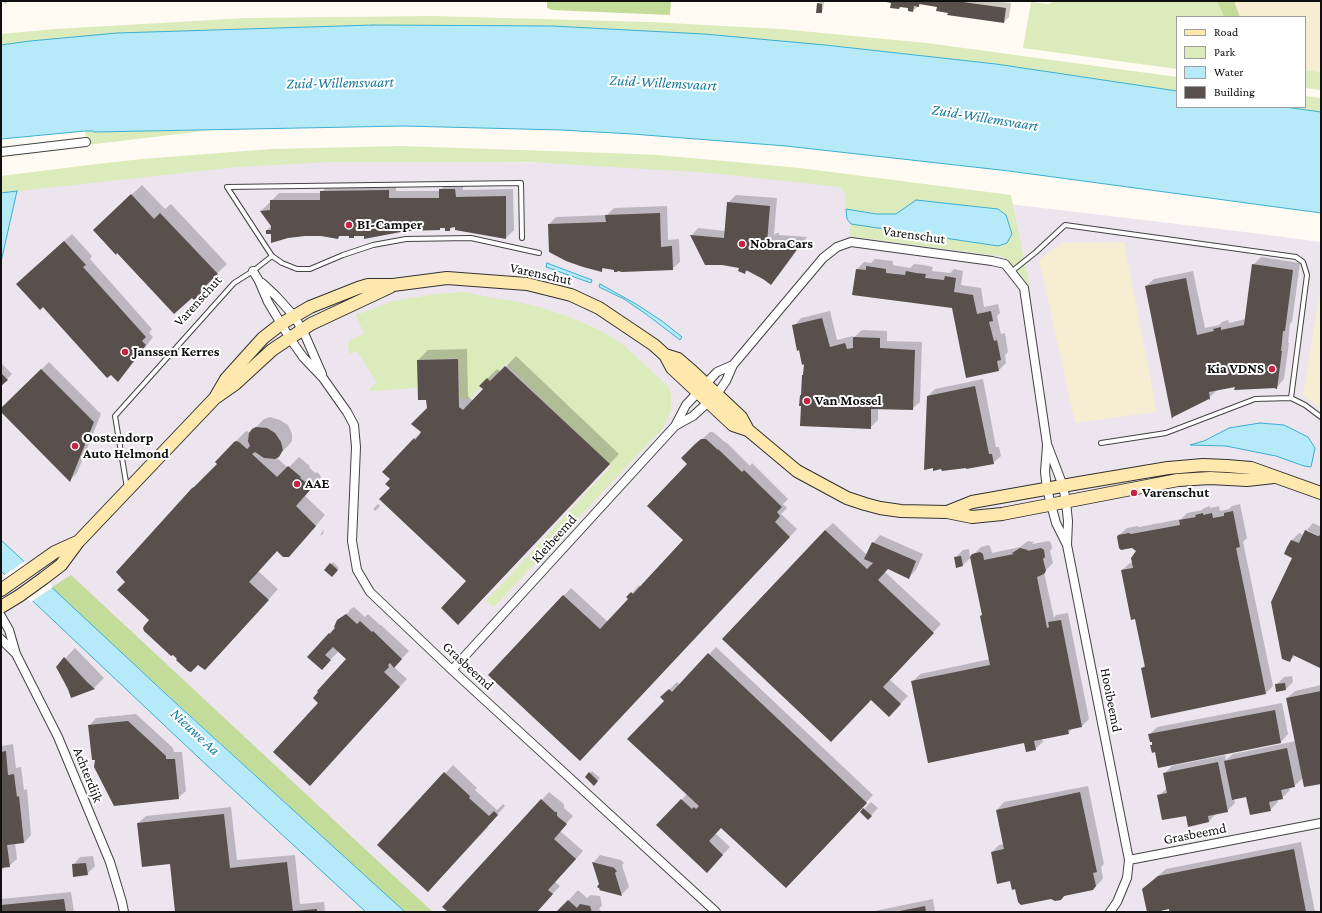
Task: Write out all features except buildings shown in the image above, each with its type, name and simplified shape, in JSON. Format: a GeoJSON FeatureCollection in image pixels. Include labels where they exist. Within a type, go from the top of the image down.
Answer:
{"type":"FeatureCollection","features":[{"type":"Feature","properties":{"kind":"street"},"geometry":{"type":"LineString","coordinates":[[1,152],[86,142]]}},
{"type":"Feature","properties":{"kind":"street","name":"Varenschut"},"geometry":{"type":"LineString","coordinates":[[712,398],[726,381],[733,365],[823,258],[836,246],[851,242],[992,261],[1004,264],[1024,288],[1047,444],[1063,486]]}},
{"type":"Feature","properties":{"kind":"street"},"geometry":{"type":"LineString","coordinates":[[253,271],[260,281],[294,316]]}},
{"type":"Feature","properties":{"kind":"street","name":"Varenschut"},"geometry":{"type":"LineString","coordinates":[[216,398],[226,379],[263,338],[294,316],[368,285],[393,285],[448,278],[527,284],[571,295],[599,308],[654,345],[665,355],[678,359],[712,398],[741,416],[748,430],[798,471],[848,498],[865,504],[887,509],[947,512],[972,517],[1002,514],[1178,480],[1210,478],[1247,480],[1274,477]]}},
{"type":"Feature","properties":{"kind":"street"},"geometry":{"type":"LineString","coordinates":[[260,281],[268,302],[281,324]]}},
{"type":"Feature","properties":{"kind":"street","name":"Varenschut"},"geometry":{"type":"LineString","coordinates":[[1,607],[19,596],[61,565],[78,542],[216,398],[235,384],[272,350],[302,330],[393,285]]}},
{"type":"Feature","properties":{"kind":"street","name":"Grasbeemd"},"geometry":{"type":"LineString","coordinates":[[294,316],[313,352],[323,378]]}},
{"type":"Feature","properties":{"kind":"street","name":"Grasbeemd"},"geometry":{"type":"LineString","coordinates":[[281,324],[289,338],[323,378],[347,412],[354,425],[356,447],[352,541],[358,570],[370,592],[452,670],[716,912]]}},
{"type":"Feature","properties":{"kind":"street","name":"Varenschut"},"geometry":{"type":"LineString","coordinates":[[702,388],[716,372],[733,365]]}},
{"type":"Feature","properties":{"kind":"street","name":"Kleibeemd"},"geometry":{"type":"LineString","coordinates":[[452,670],[675,426],[684,407],[702,388]]}},
{"type":"Feature","properties":{"kind":"street","name":"Kleibeemd"},"geometry":{"type":"LineString","coordinates":[[675,426],[693,416],[712,398]]}},
{"type":"Feature","properties":{"kind":"street","name":"Varenschut"},"geometry":{"type":"LineString","coordinates":[[1047,444],[1045,472],[1047,488]]}},
{"type":"Feature","properties":{"kind":"street","name":"Varenschut"},"geometry":{"type":"LineString","coordinates":[[947,512],[972,502],[1047,488],[1168,468],[1203,466],[1251,468],[1321,493]]}},
{"type":"Feature","properties":{"kind":"street","name":"Hooibeemd"},"geometry":{"type":"LineString","coordinates":[[1063,486],[1068,521],[1067,546],[1129,860]]}},
{"type":"Feature","properties":{"kind":"street","name":"Hooibeemd"},"geometry":{"type":"LineString","coordinates":[[1047,488],[1056,523],[1067,546]]}},
{"type":"Feature","properties":{"kind":"street","name":"Varenschut"},"geometry":{"type":"LineString","coordinates":[[4,588],[55,552],[78,542]]}},
{"type":"Feature","properties":{"kind":"street","name":"Achterdijk"},"geometry":{"type":"LineString","coordinates":[[1,616],[9,630],[16,654],[58,737],[110,862],[124,912]]}},
{"type":"Feature","properties":{"kind":"street","name":"Achterdijk"},"geometry":{"type":"LineString","coordinates":[[1,640],[16,654]]}},
{"type":"Feature","properties":{"kind":"street","name":"Grasbeemd"},"geometry":{"type":"LineString","coordinates":[[1129,860],[1321,823]]}},
{"type":"Feature","properties":{"kind":"street"},"geometry":{"type":"LineString","coordinates":[[1110,912],[1117,902],[1127,878],[1129,860]]}},
{"type":"Feature","properties":{"kind":"lane"},"geometry":{"type":"LineString","coordinates":[[522,238],[521,184],[227,187],[272,256],[282,263],[297,270],[310,269],[343,255],[374,245],[406,239],[470,238],[539,253]]}},
{"type":"Feature","properties":{"kind":"lane"},"geometry":{"type":"LineString","coordinates":[[1011,272],[1036,252],[1065,225],[1296,257],[1303,262],[1307,275],[1291,398]]}},
{"type":"Feature","properties":{"kind":"lane"},"geometry":{"type":"LineString","coordinates":[[253,271],[272,256]]}},
{"type":"Feature","properties":{"kind":"lane","name":"Varenschut"},"geometry":{"type":"LineString","coordinates":[[127,490],[115,416],[234,283],[253,271]]}},
{"type":"Feature","properties":{"kind":"lane"},"geometry":{"type":"LineString","coordinates":[[1101,443],[1166,433],[1255,399],[1291,398],[1305,405],[1321,417]]}},
{"type":"Feature","properties":{"kind":"shaded area"},"geometry":{"type":"Polygon","coordinates":[[[1234,1],[1321,1],[1321,72],[1306,70],[1306,16],[1240,16],[1234,1]]]}},
{"type":"Feature","properties":{"kind":"shaded area"},"geometry":{"type":"Polygon","coordinates":[[[329,159],[681,165],[1321,242],[1321,912],[1,912],[1,186],[329,159]]]}},
{"type":"Feature","properties":{"kind":"shaded area"},"geometry":{"type":"Polygon","coordinates":[[[1124,242],[1157,412],[1075,423],[1039,260],[1062,243],[1124,242]]]}},
{"type":"Feature","properties":{"kind":"shaded area"},"geometry":{"type":"Polygon","coordinates":[[[1321,284],[1321,408],[1303,396],[1321,284]]]}},
{"type":"Feature","properties":{"kind":"green space"},"geometry":{"type":"Polygon","coordinates":[[[547,1],[671,1],[670,15],[552,10],[547,8],[547,1]]]}},
{"type":"Feature","properties":{"kind":"green space"},"geometry":{"type":"Polygon","coordinates":[[[1055,1],[1217,1],[1224,16],[1176,16],[1176,69],[1023,48],[1031,2],[1048,4],[1055,1]]]}},
{"type":"Feature","properties":{"kind":"green space"},"geometry":{"type":"Polygon","coordinates":[[[1217,1],[1234,1],[1240,16],[1224,16],[1217,1]]]}},
{"type":"Feature","properties":{"kind":"green space"},"geometry":{"type":"Polygon","coordinates":[[[432,16],[650,22],[781,29],[927,43],[1176,77],[1176,91],[996,64],[825,45],[71,37],[1,45],[1,34],[55,29],[246,18],[432,16]]]}},
{"type":"Feature","properties":{"kind":"green space"},"geometry":{"type":"Polygon","coordinates":[[[1306,70],[1321,72],[1321,90],[1306,88],[1306,70]]]}},
{"type":"Feature","properties":{"kind":"green space"},"geometry":{"type":"Polygon","coordinates":[[[1306,96],[1321,98],[1321,112],[1292,108],[1306,108],[1306,96]]]}},
{"type":"Feature","properties":{"kind":"green space"},"geometry":{"type":"Polygon","coordinates":[[[212,130],[87,145],[85,131],[94,132],[212,130]]]}},
{"type":"Feature","properties":{"kind":"green space"},"geometry":{"type":"Polygon","coordinates":[[[401,146],[658,155],[800,168],[1011,195],[1030,287],[1008,261],[1000,256],[849,236],[851,224],[998,246],[916,200],[896,214],[876,214],[852,211],[846,209],[845,193],[840,187],[711,173],[528,162],[331,162],[237,167],[1,193],[1,176],[97,164],[271,149],[401,146]]]}},
{"type":"Feature","properties":{"kind":"green space"},"geometry":{"type":"Polygon","coordinates":[[[465,292],[539,307],[570,317],[601,331],[621,343],[668,386],[671,393],[671,411],[662,429],[494,607],[486,601],[611,466],[506,364],[469,399],[460,399],[458,358],[417,360],[417,388],[370,391],[370,388],[377,383],[357,351],[350,354],[348,348],[348,343],[352,339],[364,334],[356,315],[393,301],[436,294],[465,292]]]}},
{"type":"Feature","properties":{"kind":"green space"},"geometry":{"type":"Polygon","coordinates":[[[71,575],[433,912],[405,912],[51,588],[71,575]]]}},
{"type":"Feature","properties":{"kind":"water","name":"Zuid-Willemsvaart"},"geometry":{"type":"Polygon","coordinates":[[[373,25],[552,26],[704,34],[825,45],[996,64],[1176,91],[1176,108],[1292,108],[1321,112],[1321,213],[1009,171],[786,146],[561,130],[403,126],[85,131],[1,139],[1,45],[117,33],[373,25]]]}},
{"type":"Feature","properties":{"kind":"water"},"geometry":{"type":"Polygon","coordinates":[[[17,191],[1,262],[1,193],[17,191]]]}},
{"type":"Feature","properties":{"kind":"water"},"geometry":{"type":"Polygon","coordinates":[[[916,200],[998,209],[1006,215],[1012,234],[1007,243],[998,246],[851,224],[847,219],[846,209],[876,214],[896,214],[916,200]]]}},
{"type":"Feature","properties":{"kind":"water"},"geometry":{"type":"Polygon","coordinates":[[[547,263],[592,280],[591,283],[546,267],[547,263]]]}},
{"type":"Feature","properties":{"kind":"water"},"geometry":{"type":"Polygon","coordinates":[[[600,284],[636,304],[662,321],[682,337],[680,340],[624,299],[599,287],[600,284]]]}},
{"type":"Feature","properties":{"kind":"water"},"geometry":{"type":"Polygon","coordinates":[[[1260,423],[1284,425],[1308,437],[1315,448],[1311,467],[1276,456],[1226,446],[1190,445],[1204,441],[1229,428],[1260,423]]]}},
{"type":"Feature","properties":{"kind":"water","name":"Nieuwe Aa"},"geometry":{"type":"Polygon","coordinates":[[[1,540],[167,695],[405,912],[366,912],[199,758],[1,571],[1,540]]]}},
{"type":"Feature","properties":{"kind":"pier"},"geometry":{"type":"Polygon","coordinates":[[[25,561],[53,587],[31,602],[3,576],[25,561]]]}},
{"type":"Feature","properties":{"kind":"place","name":"BI-Camper"},"geometry":{"type":"Point","coordinates":[349,225]}},
{"type":"Feature","properties":{"kind":"place","name":"NobraCars"},"geometry":{"type":"Point","coordinates":[742,244]}},
{"type":"Feature","properties":{"kind":"place","name":"Janssen Kerres"},"geometry":{"type":"Point","coordinates":[125,352]}},
{"type":"Feature","properties":{"kind":"place","name":"Kia VDNS"},"geometry":{"type":"Point","coordinates":[1272,369]}},
{"type":"Feature","properties":{"kind":"place","name":"Van Mossel"},"geometry":{"type":"Point","coordinates":[807,401]}},
{"type":"Feature","properties":{"kind":"place","name":"Oostendorp Auto Helmond"},"geometry":{"type":"Point","coordinates":[75,446]}},
{"type":"Feature","properties":{"kind":"place","name":"AAE"},"geometry":{"type":"Point","coordinates":[297,484]}},
{"type":"Feature","properties":{"kind":"place","name":"Varenschut"},"geometry":{"type":"Point","coordinates":[1134,493]}}]}
